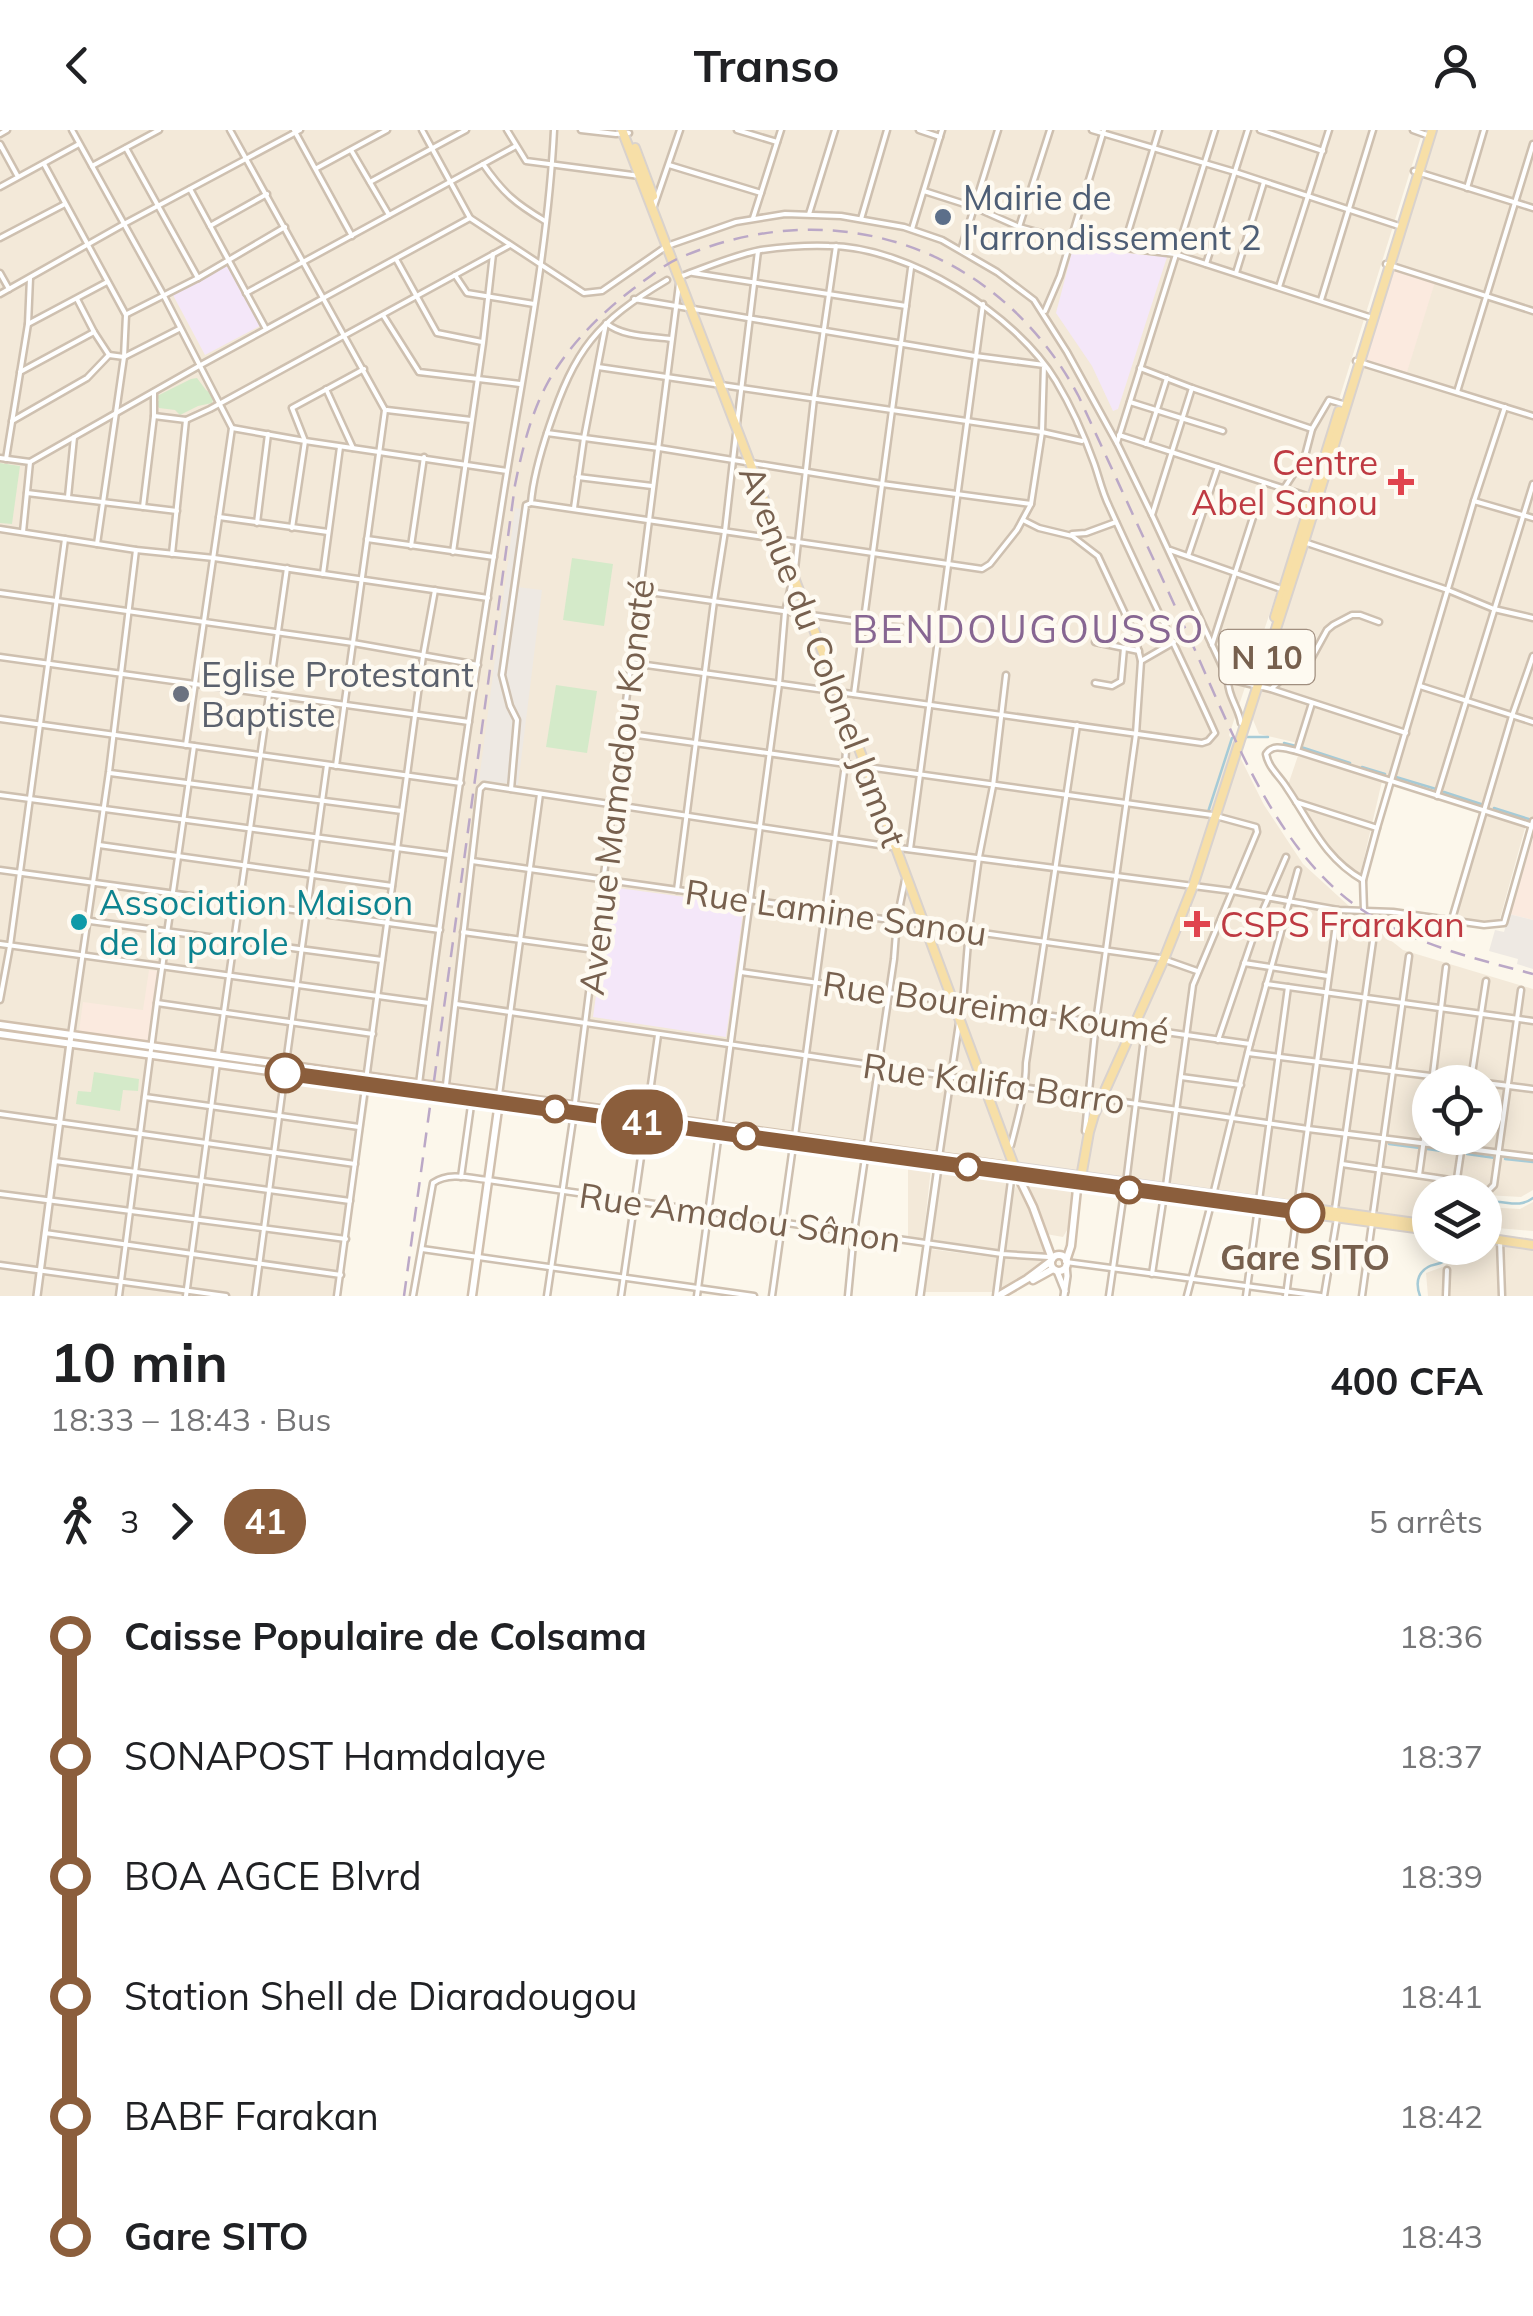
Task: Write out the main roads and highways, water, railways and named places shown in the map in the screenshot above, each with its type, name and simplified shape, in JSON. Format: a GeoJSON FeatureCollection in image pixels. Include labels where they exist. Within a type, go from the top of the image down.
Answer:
{"type":"FeatureCollection","features":[{"type":"Feature","properties":{"kind":"main road","name":"Avenue du Colonel Jamot"},"geometry":{"type":"LineString","coordinates":[[626,132],[654,206]]}},
{"type":"Feature","properties":{"kind":"main road","name":"Avenue du Colonel Jamot"},"geometry":{"type":"LineString","coordinates":[[626,132],[669,245],[685,275],[737,424],[1018,1173],[1045,1241],[1058,1262]]}},
{"type":"Feature","properties":{"kind":"main road","name":"N 10"},"geometry":{"type":"LineString","coordinates":[[1058,1262],[1072,1235],[1085,1131],[1095,1098],[1132,1027],[1191,886],[1429,132]]}},
{"type":"Feature","properties":{"kind":"main road","name":"N 10"},"geometry":{"type":"LineString","coordinates":[[1358,362],[1388,265]]}},
{"type":"Feature","properties":{"kind":"main road","name":"N 10"},"geometry":{"type":"LineString","coordinates":[[1286,591],[1315,498]]}},
{"type":"Feature","properties":{"kind":"main road","name":"N 10"},"geometry":{"type":"LineString","coordinates":[[1214,816],[1256,685]]}},
{"type":"Feature","properties":{"kind":"main road","name":"Avenue du Colonel Jamot"},"geometry":{"type":"LineString","coordinates":[[840,692],[867,768]]}},
{"type":"Feature","properties":{"kind":"main road"},"geometry":{"type":"LineString","coordinates":[[0,1025],[71,1039],[499,1099]]}},
{"type":"Feature","properties":{"kind":"main road"},"geometry":{"type":"LineString","coordinates":[[0,1034],[71,1039]]}},
{"type":"Feature","properties":{"kind":"main road"},"geometry":{"type":"LineString","coordinates":[[366,1080],[419,1084],[499,1099],[1018,1173],[1412,1226]]}},
{"type":"Feature","properties":{"kind":"main road","name":"N 10"},"geometry":{"type":"LineString","coordinates":[[1078,1181],[1095,1098]]}},
{"type":"Feature","properties":{"kind":"main road"},"geometry":{"type":"LineString","coordinates":[[472,1296],[499,1099]]}},
{"type":"Feature","properties":{"kind":"main road"},"geometry":{"type":"LineString","coordinates":[[1502,1238],[1533,1243]]}},
{"type":"Feature","properties":{"kind":"main road"},"geometry":{"type":"LineString","coordinates":[[1502,1240],[1533,1243]]}},
{"type":"Feature","properties":{"kind":"main road"},"geometry":{"type":"LineString","coordinates":[[997,1296],[1058,1262]]}},
{"type":"Feature","properties":{"kind":"main road"},"geometry":{"type":"LineString","coordinates":[[1006,1296],[1058,1262]]}},
{"type":"Feature","properties":{"kind":"waterway"},"geometry":{"type":"LineString","coordinates":[[1247,737],[1268,737]]}},
{"type":"Feature","properties":{"kind":"waterway"},"geometry":{"type":"LineString","coordinates":[[1208,812],[1232,738]]}},
{"type":"Feature","properties":{"kind":"waterway"},"geometry":{"type":"LineString","coordinates":[[1284,743],[1296,746]]}},
{"type":"Feature","properties":{"kind":"waterway"},"geometry":{"type":"LineString","coordinates":[[1301,747],[1350,763]]}},
{"type":"Feature","properties":{"kind":"waterway"},"geometry":{"type":"LineString","coordinates":[[1362,767],[1385,774]]}},
{"type":"Feature","properties":{"kind":"waterway"},"geometry":{"type":"LineString","coordinates":[[1396,777],[1436,789]]}},
{"type":"Feature","properties":{"kind":"waterway"},"geometry":{"type":"LineString","coordinates":[[1444,792],[1484,805]]}},
{"type":"Feature","properties":{"kind":"waterway"},"geometry":{"type":"LineString","coordinates":[[1494,808],[1532,820]]}},
{"type":"Feature","properties":{"kind":"waterway"},"geometry":{"type":"LineString","coordinates":[[1389,1144],[1412,1147]]}},
{"type":"Feature","properties":{"kind":"waterway"},"geometry":{"type":"LineString","coordinates":[[1474,1155],[1495,1158]]}},
{"type":"Feature","properties":{"kind":"waterway"},"geometry":{"type":"LineString","coordinates":[[1505,1159],[1533,1162]]}},
{"type":"Feature","properties":{"kind":"waterway"},"geometry":{"type":"LineString","coordinates":[[1502,1202],[1521,1203],[1533,1198]]}},
{"type":"Feature","properties":{"kind":"waterway"},"geometry":{"type":"LineString","coordinates":[[1420,1296],[1419,1276],[1433,1265]]}},
{"type":"Feature","properties":{"kind":"railway"},"geometry":{"type":"LineString","coordinates":[[434,1081],[515,485],[541,396],[555,370],[585,332],[620,299],[666,265],[736,239],[794,230],[852,233],[906,245],[958,269],[1004,302],[1045,345],[1079,397],[1238,745],[1298,848],[1351,902],[1393,928],[1438,947],[1533,974]]}},
{"type":"Feature","properties":{"kind":"railway"},"geometry":{"type":"LineString","coordinates":[[404,1296],[431,1099]]}},
{"type":"Feature","properties":{"kind":"place","name":"Mairie de l'arrondissement 2"},"geometry":{"type":"Point","coordinates":[943,217]}},
{"type":"Feature","properties":{"kind":"place","name":"Centre Abel Sanou"},"geometry":{"type":"Point","coordinates":[1401,482]}},
{"type":"Feature","properties":{"kind":"place","name":"Eglise Protestant Baptiste"},"geometry":{"type":"Point","coordinates":[181,694]}},
{"type":"Feature","properties":{"kind":"place","name":"Association Maison de la parole"},"geometry":{"type":"Point","coordinates":[79,922]}},
{"type":"Feature","properties":{"kind":"place","name":"CSPS Frarakan"},"geometry":{"type":"Point","coordinates":[1197,924]}},
{"type":"Feature","properties":{"kind":"place","name":"Gare SITO"},"geometry":{"type":"Point","coordinates":[1305,1213]}},
{"type":"Feature","properties":{"kind":"district","name":"BENDOUGOUSSO"},"geometry":{"type":"Point","coordinates":[1029,629]}}]}
